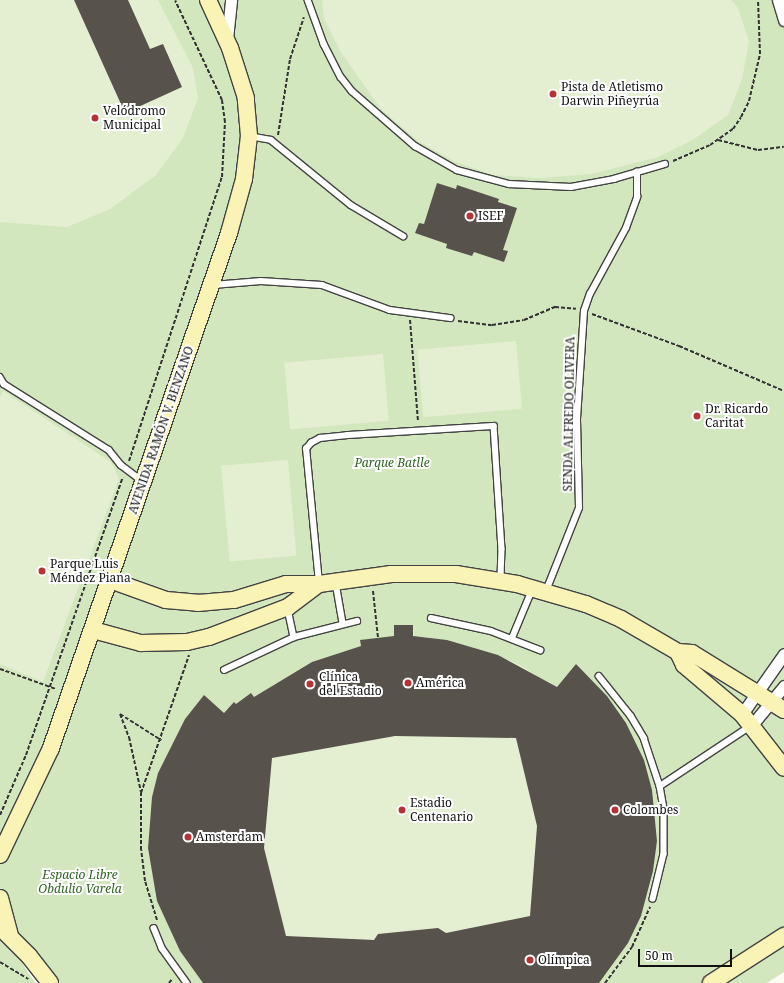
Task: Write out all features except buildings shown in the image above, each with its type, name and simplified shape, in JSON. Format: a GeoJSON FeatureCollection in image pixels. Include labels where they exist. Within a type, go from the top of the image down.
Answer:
{"type":"FeatureCollection","features":[{"type":"Feature","properties":{"kind":"street","name":"AVENIDA RAMÓN V. BENZANO"},"geometry":{"type":"LineString","coordinates":[[1,858],[44,766],[70,695],[239,199],[249,136],[246,98],[227,39],[208,0]]}},
{"type":"Feature","properties":{"kind":"street"},"geometry":{"type":"LineString","coordinates":[[227,39],[231,0]]}},
{"type":"Feature","properties":{"kind":"street"},"geometry":{"type":"LineString","coordinates":[[778,0],[784,20]]}},
{"type":"Feature","properties":{"kind":"street"},"geometry":{"type":"LineString","coordinates":[[110,580],[166,600],[198,603],[234,600],[286,584],[319,584],[336,580],[371,576],[433,573],[501,581],[539,590],[621,619],[678,652],[692,653],[777,707]]}},
{"type":"Feature","properties":{"kind":"street"},"geometry":{"type":"LineString","coordinates":[[93,630],[141,643],[187,642],[209,637],[288,607],[319,584]]}},
{"type":"Feature","properties":{"kind":"street"},"geometry":{"type":"LineString","coordinates":[[678,652],[684,665],[747,720],[784,768]]}},
{"type":"Feature","properties":{"kind":"street"},"geometry":{"type":"LineString","coordinates":[[747,720],[755,694],[784,654]]}},
{"type":"Feature","properties":{"kind":"street"},"geometry":{"type":"LineString","coordinates":[[747,720],[777,707],[784,686]]}},
{"type":"Feature","properties":{"kind":"street"},"geometry":{"type":"LineString","coordinates":[[0,898],[5,931],[49,983]]}},
{"type":"Feature","properties":{"kind":"street"},"geometry":{"type":"LineString","coordinates":[[711,983],[784,936]]}},
{"type":"Feature","properties":{"kind":"lane"},"geometry":{"type":"LineString","coordinates":[[308,3],[324,44],[352,91],[415,146],[456,170],[490,181],[532,187],[578,186],[665,164]]}},
{"type":"Feature","properties":{"kind":"lane"},"geometry":{"type":"LineString","coordinates":[[249,136],[271,140],[350,205],[403,236]]}},
{"type":"Feature","properties":{"kind":"lane","name":"SENDA ALFREDO OLIVERA"},"geometry":{"type":"LineString","coordinates":[[512,638],[539,590],[578,508],[577,419],[584,311],[590,294],[626,228],[637,197],[637,172]]}},
{"type":"Feature","properties":{"kind":"lane"},"geometry":{"type":"LineString","coordinates":[[210,285],[261,281],[322,285],[390,310],[450,318]]}},
{"type":"Feature","properties":{"kind":"lane"},"geometry":{"type":"LineString","coordinates":[[0,377],[4,384],[109,450],[126,469],[143,482]]}},
{"type":"Feature","properties":{"kind":"lane"},"geometry":{"type":"LineString","coordinates":[[319,584],[306,449],[320,438],[494,426],[502,549],[501,581]]}},
{"type":"Feature","properties":{"kind":"lane"},"geometry":{"type":"LineString","coordinates":[[336,580],[342,623]]}},
{"type":"Feature","properties":{"kind":"lane"},"geometry":{"type":"LineString","coordinates":[[288,607],[294,636]]}},
{"type":"Feature","properties":{"kind":"lane"},"geometry":{"type":"LineString","coordinates":[[431,618],[465,624],[512,638],[540,650]]}},
{"type":"Feature","properties":{"kind":"lane"},"geometry":{"type":"LineString","coordinates":[[224,670],[294,636],[342,623],[357,621]]}},
{"type":"Feature","properties":{"kind":"lane"},"geometry":{"type":"LineString","coordinates":[[599,676],[616,695],[641,732],[660,786],[664,847],[653,899]]}},
{"type":"Feature","properties":{"kind":"lane"},"geometry":{"type":"LineString","coordinates":[[660,786],[747,720]]}},
{"type":"Feature","properties":{"kind":"lane"},"geometry":{"type":"LineString","coordinates":[[154,928],[162,948],[187,983]]}},
{"type":"Feature","properties":{"kind":"path"},"geometry":{"type":"LineString","coordinates":[[0,815],[26,755],[126,469],[222,177],[225,122],[222,100],[175,0]]}},
{"type":"Feature","properties":{"kind":"path"},"geometry":{"type":"LineString","coordinates":[[665,164],[699,152],[733,129],[749,101],[760,54],[758,0]]}},
{"type":"Feature","properties":{"kind":"path"},"geometry":{"type":"LineString","coordinates":[[277,145],[290,59],[308,3]]}},
{"type":"Feature","properties":{"kind":"path"},"geometry":{"type":"LineString","coordinates":[[718,140],[758,150],[784,147]]}},
{"type":"Feature","properties":{"kind":"path"},"geometry":{"type":"LineString","coordinates":[[450,318],[471,324],[492,325],[524,320],[555,307],[584,311],[679,346],[784,391]]}},
{"type":"Feature","properties":{"kind":"path"},"geometry":{"type":"LineString","coordinates":[[410,313],[419,431]]}},
{"type":"Feature","properties":{"kind":"path"},"geometry":{"type":"LineString","coordinates":[[371,576],[378,638]]}},
{"type":"Feature","properties":{"kind":"path"},"geometry":{"type":"LineString","coordinates":[[141,793],[190,660],[187,642]]}},
{"type":"Feature","properties":{"kind":"path"},"geometry":{"type":"LineString","coordinates":[[0,669],[70,695]]}},
{"type":"Feature","properties":{"kind":"path"},"geometry":{"type":"LineString","coordinates":[[154,928],[157,920],[146,881],[141,850],[141,793],[129,737],[120,714],[161,740]]}},
{"type":"Feature","properties":{"kind":"path"},"geometry":{"type":"LineString","coordinates":[[605,983],[632,947],[653,899]]}},
{"type":"Feature","properties":{"kind":"path"},"geometry":{"type":"LineString","coordinates":[[0,962],[33,983]]}},
{"type":"Feature","properties":{"kind":"green space","name":"Parque Batlle"},"geometry":{"type":"Polygon","coordinates":[[[0,0],[784,0],[784,936],[711,983],[50,983],[0,927],[0,0]]]}},
{"type":"Feature","properties":{"kind":"green space","name":"Velódromo Municipal"},"geometry":{"type":"Polygon","coordinates":[[[0,0],[158,0],[193,68],[198,98],[183,138],[156,175],[110,209],[67,227],[0,222],[0,0]]]}},
{"type":"Feature","properties":{"kind":"green space","name":"Pista de Atletismo Darwin Piñeyrúa"},"geometry":{"type":"Polygon","coordinates":[[[322,0],[731,0],[738,8],[749,41],[742,79],[728,115],[691,141],[658,157],[591,174],[540,178],[493,175],[454,161],[418,141],[381,109],[340,51],[324,18],[322,0]]]}},
{"type":"Feature","properties":{"kind":"green space"},"geometry":{"type":"Polygon","coordinates":[[[516,341],[522,409],[423,417],[417,350],[516,341]]]}},
{"type":"Feature","properties":{"kind":"green space"},"geometry":{"type":"Polygon","coordinates":[[[383,354],[389,421],[290,429],[284,363],[383,354]]]}},
{"type":"Feature","properties":{"kind":"green space","name":"Parque Luis Méndez Piana"},"geometry":{"type":"Polygon","coordinates":[[[3,391],[111,462],[119,479],[43,682],[0,664],[0,397],[3,391]]]}},
{"type":"Feature","properties":{"kind":"green space"},"geometry":{"type":"Polygon","coordinates":[[[288,460],[296,556],[230,561],[221,466],[288,460]]]}},
{"type":"Feature","properties":{"kind":"green space","name":"Estadio Centenario"},"geometry":{"type":"Polygon","coordinates":[[[394,625],[413,625],[414,636],[447,640],[498,655],[522,666],[555,689],[576,664],[607,696],[626,723],[644,760],[652,790],[657,841],[653,871],[641,916],[592,983],[203,983],[180,951],[157,901],[148,848],[152,797],[158,773],[185,719],[204,695],[224,713],[234,702],[237,704],[251,693],[254,697],[312,662],[361,646],[360,640],[394,637],[394,625]]]}},
{"type":"Feature","properties":{"kind":"green space"},"geometry":{"type":"Polygon","coordinates":[[[0,938],[21,961],[35,983],[0,983],[0,938]]]}},
{"type":"Feature","properties":{"kind":"green space"},"geometry":{"type":"Polygon","coordinates":[[[784,945],[784,972],[767,983],[725,983],[784,945]]]}},
{"type":"Feature","properties":{"kind":"place","name":"Pista de Atletismo Darwin Piñeyrúa"},"geometry":{"type":"Point","coordinates":[553,94]}},
{"type":"Feature","properties":{"kind":"place","name":"Velódromo Municipal"},"geometry":{"type":"Point","coordinates":[95,118]}},
{"type":"Feature","properties":{"kind":"place","name":"ISEF"},"geometry":{"type":"Point","coordinates":[470,216]}},
{"type":"Feature","properties":{"kind":"place","name":"Dr. Ricardo Caritat"},"geometry":{"type":"Point","coordinates":[697,416]}},
{"type":"Feature","properties":{"kind":"place","name":"Parque Luis Méndez Piana"},"geometry":{"type":"Point","coordinates":[42,571]}},
{"type":"Feature","properties":{"kind":"place","name":"América"},"geometry":{"type":"Point","coordinates":[408,683]}},
{"type":"Feature","properties":{"kind":"place","name":"Clínica del Estadio"},"geometry":{"type":"Point","coordinates":[310,684]}},
{"type":"Feature","properties":{"kind":"place","name":"Estadio Centenario"},"geometry":{"type":"Point","coordinates":[402,810]}},
{"type":"Feature","properties":{"kind":"place","name":"Colombes"},"geometry":{"type":"Point","coordinates":[615,810]}},
{"type":"Feature","properties":{"kind":"place","name":"Amsterdam"},"geometry":{"type":"Point","coordinates":[188,837]}},
{"type":"Feature","properties":{"kind":"place","name":"Olímpica"},"geometry":{"type":"Point","coordinates":[530,960]}},
{"type":"Feature","properties":{"kind":"park label","name":"Espacio Libre Obdulio Varela"},"geometry":{"type":"Point","coordinates":[80,882]}}]}
